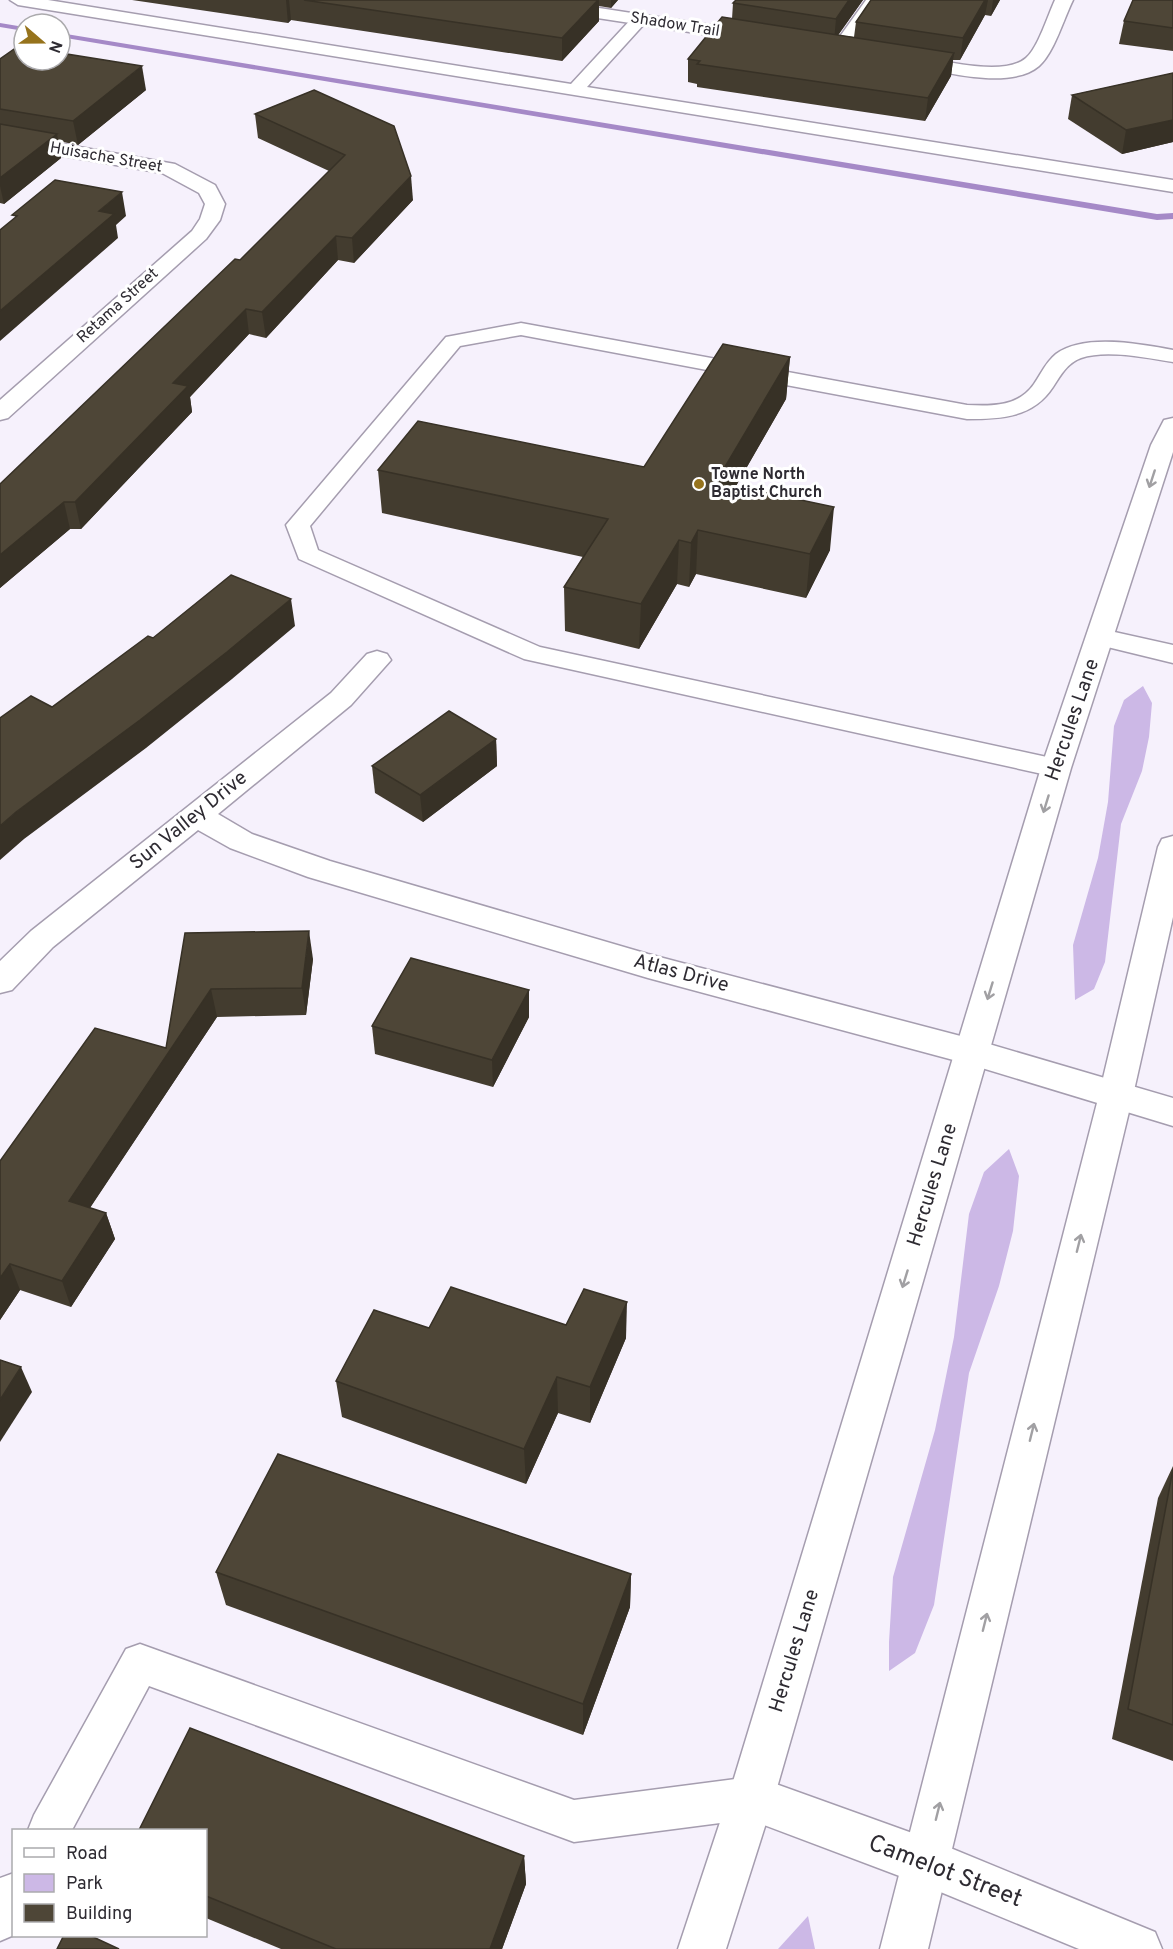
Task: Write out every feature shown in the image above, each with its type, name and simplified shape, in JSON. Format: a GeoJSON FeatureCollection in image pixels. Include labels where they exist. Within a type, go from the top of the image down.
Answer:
{"type":"FeatureCollection","features":[{"type":"Feature","properties":{"kind":"street","name":"Shadow Trail"},"geometry":{"type":"LineString","coordinates":[[512,0],[771,39]]}},
{"type":"Feature","properties":{"kind":"street"},"geometry":{"type":"LineString","coordinates":[[893,57],[981,72],[1017,72],[1033,61],[1064,0]]}},
{"type":"Feature","properties":{"kind":"street"},"geometry":{"type":"LineString","coordinates":[[648,21],[672,5]]}},
{"type":"Feature","properties":{"kind":"street"},"geometry":{"type":"LineString","coordinates":[[816,46],[860,52]]}},
{"type":"Feature","properties":{"kind":"street","name":"Huisache Street"},"geometry":{"type":"LineString","coordinates":[[0,140],[168,168],[208,189]]}},
{"type":"Feature","properties":{"kind":"street","name":"Retama Street"},"geometry":{"type":"LineString","coordinates":[[0,413],[199,235],[210,220],[215,204],[208,189]]}},
{"type":"Feature","properties":{"kind":"street","name":"Hercules Lane"},"geometry":{"type":"LineString","coordinates":[[702,1949],[751,1798],[1056,768],[1101,638],[1163,445],[1173,425]]}},
{"type":"Feature","properties":{"kind":"street"},"geometry":{"type":"LineString","coordinates":[[1101,638],[1173,654]]}},
{"type":"Feature","properties":{"kind":"street","name":"Sun Valley Drive"},"geometry":{"type":"LineString","coordinates":[[0,981],[42,939],[341,699],[377,660]]}},
{"type":"Feature","properties":{"kind":"street","name":"Atlas Drive"},"geometry":{"type":"LineString","coordinates":[[197,815],[241,841],[319,870],[648,966],[972,1052],[1173,1112]]}},
{"type":"Feature","properties":{"kind":"street"},"geometry":{"type":"LineString","coordinates":[[904,1949],[1116,1095],[1173,849]]}},
{"type":"Feature","properties":{"kind":"street","name":"Camelot Street"},"geometry":{"type":"LineString","coordinates":[[751,1798],[926,1862],[1138,1949]]}},
{"type":"Feature","properties":{"kind":"lane"},"geometry":{"type":"LineString","coordinates":[[18,0],[1173,186]]}},
{"type":"Feature","properties":{"kind":"lane"},"geometry":{"type":"LineString","coordinates":[[839,49],[874,0]]}},
{"type":"Feature","properties":{"kind":"lane"},"geometry":{"type":"LineString","coordinates":[[575,90],[648,21]]}},
{"type":"Feature","properties":{"kind":"lane"},"geometry":{"type":"LineString","coordinates":[[1056,768],[533,653],[307,554],[298,525],[453,341],[521,329],[967,412],[1006,412],[1036,397],[1064,358],[1094,349],[1129,349],[1173,356]]}},
{"type":"Feature","properties":{"kind":"lane"},"geometry":{"type":"LineString","coordinates":[[50,1829],[140,1663],[574,1821],[751,1798]]}},
{"type":"Feature","properties":{"kind":"lane"},"geometry":{"type":"LineString","coordinates":[[0,1918],[12,1897]]}},
{"type":"Feature","properties":{"kind":"green space"},"geometry":{"type":"Polygon","coordinates":[[[1143,686],[1152,703],[1149,737],[1142,771],[1121,824],[1105,962],[1094,989],[1075,1000],[1073,945],[1098,858],[1108,802],[1114,726],[1124,700],[1143,686]]]}},
{"type":"Feature","properties":{"kind":"green space"},"geometry":{"type":"Polygon","coordinates":[[[1009,1149],[1019,1176],[1013,1231],[999,1286],[969,1373],[934,1605],[915,1653],[889,1671],[893,1577],[935,1430],[954,1337],[969,1214],[984,1172],[1009,1149]]]}},
{"type":"Feature","properties":{"kind":"green space"},"geometry":{"type":"Polygon","coordinates":[[[808,1916],[815,1949],[778,1949],[808,1916]]]}},
{"type":"Feature","properties":{"kind":"building"},"geometry":{"type":"Polygon","coordinates":[[[304,0],[598,0],[562,38],[304,0]]]}},
{"type":"Feature","properties":{"kind":"building"},"geometry":{"type":"Polygon","coordinates":[[[736,0],[849,0],[836,19],[733,3],[736,0]]]}},
{"type":"Feature","properties":{"kind":"building"},"geometry":{"type":"Polygon","coordinates":[[[871,0],[985,0],[963,38],[856,22],[871,0]]]}},
{"type":"Feature","properties":{"kind":"building"},"geometry":{"type":"Polygon","coordinates":[[[1133,0],[1173,0],[1173,28],[1124,21],[1133,0]]]}},
{"type":"Feature","properties":{"kind":"building"},"geometry":{"type":"Polygon","coordinates":[[[722,17],[954,53],[928,98],[697,64],[700,61],[688,59],[722,17]]]}},
{"type":"Feature","properties":{"kind":"building"},"geometry":{"type":"Polygon","coordinates":[[[12,51],[12,72],[72,72],[72,55],[142,66],[73,121],[0,109],[0,59],[12,51]]]}},
{"type":"Feature","properties":{"kind":"building"},"geometry":{"type":"Polygon","coordinates":[[[1173,73],[1173,120],[1126,130],[1072,95],[1173,73]]]}},
{"type":"Feature","properties":{"kind":"building"},"geometry":{"type":"Polygon","coordinates":[[[314,90],[394,126],[411,176],[352,238],[336,236],[262,312],[246,309],[173,383],[188,386],[75,502],[64,502],[0,555],[0,484],[235,259],[240,260],[345,155],[255,114],[314,90]]]}},
{"type":"Feature","properties":{"kind":"building"},"geometry":{"type":"Polygon","coordinates":[[[0,124],[57,134],[0,178],[0,124]]]}},
{"type":"Feature","properties":{"kind":"building"},"geometry":{"type":"Polygon","coordinates":[[[55,180],[122,192],[99,211],[114,214],[0,311],[0,230],[17,216],[12,215],[55,180]]]}},
{"type":"Feature","properties":{"kind":"building"},"geometry":{"type":"Polygon","coordinates":[[[723,344],[790,357],[716,482],[834,507],[810,554],[698,530],[691,543],[679,540],[641,604],[564,587],[608,519],[378,470],[418,421],[644,467],[723,344]]]}},
{"type":"Feature","properties":{"kind":"building"},"geometry":{"type":"Polygon","coordinates":[[[231,575],[291,599],[140,720],[0,826],[0,718],[31,696],[52,707],[148,636],[153,638],[231,575]]]}},
{"type":"Feature","properties":{"kind":"building"},"geometry":{"type":"Polygon","coordinates":[[[449,711],[496,739],[420,795],[372,766],[449,711]]]}},
{"type":"Feature","properties":{"kind":"building"},"geometry":{"type":"Polygon","coordinates":[[[309,931],[302,988],[211,989],[69,1201],[106,1213],[62,1281],[10,1264],[0,1278],[0,1161],[95,1028],[166,1048],[185,933],[309,931]]]}},
{"type":"Feature","properties":{"kind":"building"},"geometry":{"type":"Polygon","coordinates":[[[411,958],[529,990],[492,1060],[372,1026],[411,958]]]}},
{"type":"Feature","properties":{"kind":"building"},"geometry":{"type":"Polygon","coordinates":[[[451,1287],[566,1325],[584,1289],[627,1302],[590,1387],[557,1377],[524,1449],[336,1381],[374,1310],[429,1328],[451,1287]]]}},
{"type":"Feature","properties":{"kind":"building"},"geometry":{"type":"Polygon","coordinates":[[[0,1360],[21,1367],[0,1400],[0,1360]]]}},
{"type":"Feature","properties":{"kind":"building"},"geometry":{"type":"Polygon","coordinates":[[[278,1454],[631,1574],[583,1704],[216,1572],[278,1454]]]}},
{"type":"Feature","properties":{"kind":"building"},"geometry":{"type":"Polygon","coordinates":[[[1173,1469],[1173,1725],[1128,1709],[1173,1469]]]}},
{"type":"Feature","properties":{"kind":"building"},"geometry":{"type":"Polygon","coordinates":[[[190,1728],[524,1856],[490,1949],[336,1949],[207,1896],[207,1829],[140,1829],[190,1728]]]}},
{"type":"Feature","properties":{"kind":"building"},"geometry":{"type":"Polygon","coordinates":[[[63,1937],[93,1937],[119,1949],[57,1949],[63,1937]]]}},
{"type":"Feature","properties":{"kind":"waterway"},"geometry":{"type":"LineString","coordinates":[[0,25],[12,27]]}},
{"type":"Feature","properties":{"kind":"waterway"},"geometry":{"type":"LineString","coordinates":[[72,37],[1157,217],[1173,216]]}},
{"type":"Feature","properties":{"kind":"place","name":"Towne North Baptist Church"},"geometry":{"type":"Point","coordinates":[699,484]}}]}
